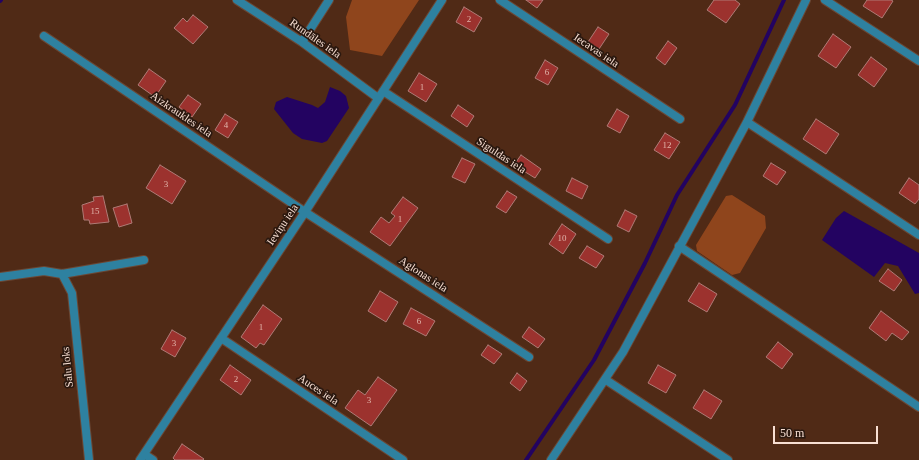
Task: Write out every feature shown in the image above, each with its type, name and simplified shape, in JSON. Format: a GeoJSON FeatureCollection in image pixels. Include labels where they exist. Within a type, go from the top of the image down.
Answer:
{"type":"FeatureCollection","features":[{"type":"Feature","properties":{"kind":"street","name":"Rundāles iela"},"geometry":{"type":"LineString","coordinates":[[237,0],[380,95]]}},
{"type":"Feature","properties":{"kind":"street"},"geometry":{"type":"LineString","coordinates":[[302,42],[329,0]]}},
{"type":"Feature","properties":{"kind":"street","name":"Ieviņu iela"},"geometry":{"type":"LineString","coordinates":[[142,457],[305,212],[442,0]]}},
{"type":"Feature","properties":{"kind":"street","name":"Iecavas iela"},"geometry":{"type":"LineString","coordinates":[[500,0],[680,120]]}},
{"type":"Feature","properties":{"kind":"street"},"geometry":{"type":"LineString","coordinates":[[551,460],[606,380],[627,345],[747,122],[806,0]]}},
{"type":"Feature","properties":{"kind":"street"},"geometry":{"type":"LineString","coordinates":[[825,0],[919,61]]}},
{"type":"Feature","properties":{"kind":"street","name":"Aizkraukles iela"},"geometry":{"type":"LineString","coordinates":[[44,36],[305,212]]}},
{"type":"Feature","properties":{"kind":"street","name":"Siguldas iela"},"geometry":{"type":"LineString","coordinates":[[380,95],[608,239]]}},
{"type":"Feature","properties":{"kind":"street"},"geometry":{"type":"LineString","coordinates":[[747,122],[919,235]]}},
{"type":"Feature","properties":{"kind":"street","name":"Aglonas iela"},"geometry":{"type":"LineString","coordinates":[[305,212],[529,357]]}},
{"type":"Feature","properties":{"kind":"street"},"geometry":{"type":"LineString","coordinates":[[679,246],[919,407]]}},
{"type":"Feature","properties":{"kind":"street"},"geometry":{"type":"LineString","coordinates":[[0,277],[44,271],[62,274],[144,260]]}},
{"type":"Feature","properties":{"kind":"street","name":"Salu loks"},"geometry":{"type":"LineString","coordinates":[[62,274],[72,293],[89,460]]}},
{"type":"Feature","properties":{"kind":"street","name":"Auces iela"},"geometry":{"type":"LineString","coordinates":[[221,338],[403,460]]}},
{"type":"Feature","properties":{"kind":"street"},"geometry":{"type":"LineString","coordinates":[[606,380],[728,460]]}},
{"type":"Feature","properties":{"kind":"street"},"geometry":{"type":"LineString","coordinates":[[142,457],[153,460]]}},
{"type":"Feature","properties":{"kind":"shaded area"},"geometry":{"type":"Polygon","coordinates":[[[352,0],[419,0],[382,56],[350,50],[346,17],[352,0]]]}},
{"type":"Feature","properties":{"kind":"shaded area"},"geometry":{"type":"Polygon","coordinates":[[[330,87],[340,91],[346,96],[349,108],[327,141],[322,143],[302,139],[293,133],[274,109],[276,102],[287,97],[318,108],[325,102],[330,87]]]}},
{"type":"Feature","properties":{"kind":"shaded area"},"geometry":{"type":"Polygon","coordinates":[[[732,195],[765,216],[766,228],[740,273],[732,275],[697,251],[696,245],[726,196],[732,195]]]}},
{"type":"Feature","properties":{"kind":"shaded area"},"geometry":{"type":"Polygon","coordinates":[[[844,211],[919,253],[919,293],[915,294],[898,266],[885,263],[874,277],[822,240],[836,218],[844,211]]]}},
{"type":"Feature","properties":{"kind":"building"},"geometry":{"type":"Polygon","coordinates":[[[526,0],[543,0],[537,8],[526,0]]]}},
{"type":"Feature","properties":{"kind":"building"},"geometry":{"type":"Polygon","coordinates":[[[714,0],[735,0],[740,4],[726,23],[707,10],[714,0]]]}},
{"type":"Feature","properties":{"kind":"building"},"geometry":{"type":"Polygon","coordinates":[[[867,0],[893,1],[882,18],[863,6],[867,0]]]}},
{"type":"Feature","properties":{"kind":"building"},"geometry":{"type":"Polygon","coordinates":[[[464,7],[482,18],[474,32],[456,22],[464,7]]]}},
{"type":"Feature","properties":{"kind":"building"},"geometry":{"type":"Polygon","coordinates":[[[193,15],[208,27],[193,44],[174,28],[183,18],[187,22],[193,15]]]}},
{"type":"Feature","properties":{"kind":"building"},"geometry":{"type":"Polygon","coordinates":[[[598,27],[609,34],[599,49],[588,42],[598,27]]]}},
{"type":"Feature","properties":{"kind":"building"},"geometry":{"type":"Polygon","coordinates":[[[833,34],[851,47],[836,68],[818,56],[833,34]]]}},
{"type":"Feature","properties":{"kind":"building"},"geometry":{"type":"Polygon","coordinates":[[[668,41],[677,48],[665,65],[656,58],[668,41]]]}},
{"type":"Feature","properties":{"kind":"building"},"geometry":{"type":"Polygon","coordinates":[[[871,57],[887,69],[874,87],[858,75],[871,57]]]}},
{"type":"Feature","properties":{"kind":"building"},"geometry":{"type":"Polygon","coordinates":[[[545,60],[558,68],[548,85],[535,78],[545,60]]]}},
{"type":"Feature","properties":{"kind":"building"},"geometry":{"type":"Polygon","coordinates":[[[149,69],[166,81],[155,97],[138,85],[149,69]]]}},
{"type":"Feature","properties":{"kind":"building"},"geometry":{"type":"Polygon","coordinates":[[[419,73],[437,84],[426,102],[408,91],[419,73]]]}},
{"type":"Feature","properties":{"kind":"building"},"geometry":{"type":"Polygon","coordinates":[[[188,95],[201,104],[192,117],[179,107],[188,95]]]}},
{"type":"Feature","properties":{"kind":"building"},"geometry":{"type":"Polygon","coordinates":[[[458,105],[474,116],[467,127],[451,116],[458,105]]]}},
{"type":"Feature","properties":{"kind":"building"},"geometry":{"type":"Polygon","coordinates":[[[617,109],[629,116],[620,133],[607,126],[617,109]]]}},
{"type":"Feature","properties":{"kind":"building"},"geometry":{"type":"Polygon","coordinates":[[[225,114],[238,122],[228,138],[215,130],[225,114]]]}},
{"type":"Feature","properties":{"kind":"building"},"geometry":{"type":"Polygon","coordinates":[[[816,119],[839,134],[826,154],[803,139],[816,119]]]}},
{"type":"Feature","properties":{"kind":"building"},"geometry":{"type":"Polygon","coordinates":[[[665,133],[680,142],[669,159],[654,150],[665,133]]]}},
{"type":"Feature","properties":{"kind":"building"},"geometry":{"type":"Polygon","coordinates":[[[521,155],[541,169],[535,178],[514,165],[521,155]]]}},
{"type":"Feature","properties":{"kind":"building"},"geometry":{"type":"Polygon","coordinates":[[[462,158],[475,164],[465,183],[452,177],[462,158]]]}},
{"type":"Feature","properties":{"kind":"building"},"geometry":{"type":"Polygon","coordinates":[[[771,163],[786,172],[777,185],[763,176],[771,163]]]}},
{"type":"Feature","properties":{"kind":"building"},"geometry":{"type":"Polygon","coordinates":[[[160,165],[186,181],[172,204],[146,188],[160,165]]]}},
{"type":"Feature","properties":{"kind":"building"},"geometry":{"type":"Polygon","coordinates":[[[572,178],[588,186],[582,199],[566,191],[572,178]]]}},
{"type":"Feature","properties":{"kind":"building"},"geometry":{"type":"Polygon","coordinates":[[[909,178],[919,185],[919,199],[915,204],[899,193],[909,178]]]}},
{"type":"Feature","properties":{"kind":"building"},"geometry":{"type":"Polygon","coordinates":[[[507,191],[517,197],[506,213],[496,207],[507,191]]]}},
{"type":"Feature","properties":{"kind":"building"},"geometry":{"type":"Polygon","coordinates":[[[103,196],[109,222],[90,224],[89,220],[84,220],[82,205],[94,201],[93,197],[103,196]]]}},
{"type":"Feature","properties":{"kind":"building"},"geometry":{"type":"Polygon","coordinates":[[[403,197],[418,208],[390,246],[370,232],[381,217],[389,223],[395,216],[391,213],[403,197]]]}},
{"type":"Feature","properties":{"kind":"building"},"geometry":{"type":"Polygon","coordinates":[[[127,204],[132,223],[119,227],[113,208],[127,204]]]}},
{"type":"Feature","properties":{"kind":"building"},"geometry":{"type":"Polygon","coordinates":[[[625,210],[637,216],[629,232],[617,226],[625,210]]]}},
{"type":"Feature","properties":{"kind":"building"},"geometry":{"type":"Polygon","coordinates":[[[562,224],[576,234],[563,254],[549,244],[562,224]]]}},
{"type":"Feature","properties":{"kind":"building"},"geometry":{"type":"Polygon","coordinates":[[[587,246],[604,256],[596,268],[579,258],[587,246]]]}},
{"type":"Feature","properties":{"kind":"building"},"geometry":{"type":"Polygon","coordinates":[[[888,269],[902,280],[894,291],[879,281],[888,269]]]}},
{"type":"Feature","properties":{"kind":"building"},"geometry":{"type":"Polygon","coordinates":[[[699,283],[717,294],[707,312],[688,301],[699,283]]]}},
{"type":"Feature","properties":{"kind":"building"},"geometry":{"type":"Polygon","coordinates":[[[380,291],[398,302],[386,322],[368,311],[380,291]]]}},
{"type":"Feature","properties":{"kind":"building"},"geometry":{"type":"Polygon","coordinates":[[[263,305],[282,319],[264,345],[260,343],[256,348],[241,337],[263,305]]]}},
{"type":"Feature","properties":{"kind":"building"},"geometry":{"type":"Polygon","coordinates":[[[411,308],[435,321],[426,336],[403,324],[411,308]]]}},
{"type":"Feature","properties":{"kind":"building"},"geometry":{"type":"Polygon","coordinates":[[[881,311],[909,332],[902,340],[892,333],[886,341],[869,328],[881,311]]]}},
{"type":"Feature","properties":{"kind":"building"},"geometry":{"type":"Polygon","coordinates":[[[529,327],[545,339],[538,348],[522,337],[529,327]]]}},
{"type":"Feature","properties":{"kind":"building"},"geometry":{"type":"Polygon","coordinates":[[[172,330],[186,338],[175,357],[161,349],[172,330]]]}},
{"type":"Feature","properties":{"kind":"building"},"geometry":{"type":"Polygon","coordinates":[[[778,342],[793,354],[782,369],[766,357],[778,342]]]}},
{"type":"Feature","properties":{"kind":"building"},"geometry":{"type":"Polygon","coordinates":[[[488,345],[502,354],[494,364],[481,355],[488,345]]]}},
{"type":"Feature","properties":{"kind":"building"},"geometry":{"type":"Polygon","coordinates":[[[230,365],[251,380],[241,395],[220,380],[230,365]]]}},
{"type":"Feature","properties":{"kind":"building"},"geometry":{"type":"Polygon","coordinates":[[[658,365],[676,375],[666,393],[648,383],[658,365]]]}},
{"type":"Feature","properties":{"kind":"building"},"geometry":{"type":"Polygon","coordinates":[[[517,373],[527,381],[520,391],[510,383],[517,373]]]}},
{"type":"Feature","properties":{"kind":"building"},"geometry":{"type":"Polygon","coordinates":[[[378,377],[397,390],[371,426],[345,408],[358,390],[365,395],[378,377]]]}},
{"type":"Feature","properties":{"kind":"building"},"geometry":{"type":"Polygon","coordinates":[[[704,390],[722,401],[711,419],[693,408],[704,390]]]}},
{"type":"Feature","properties":{"kind":"building"},"geometry":{"type":"Polygon","coordinates":[[[182,444],[204,459],[175,460],[173,458],[182,444]]]}},
{"type":"Feature","properties":{"kind":"waterway"},"geometry":{"type":"LineString","coordinates":[[526,460],[594,360],[645,263],[677,195],[735,105],[784,0]]}}]}
